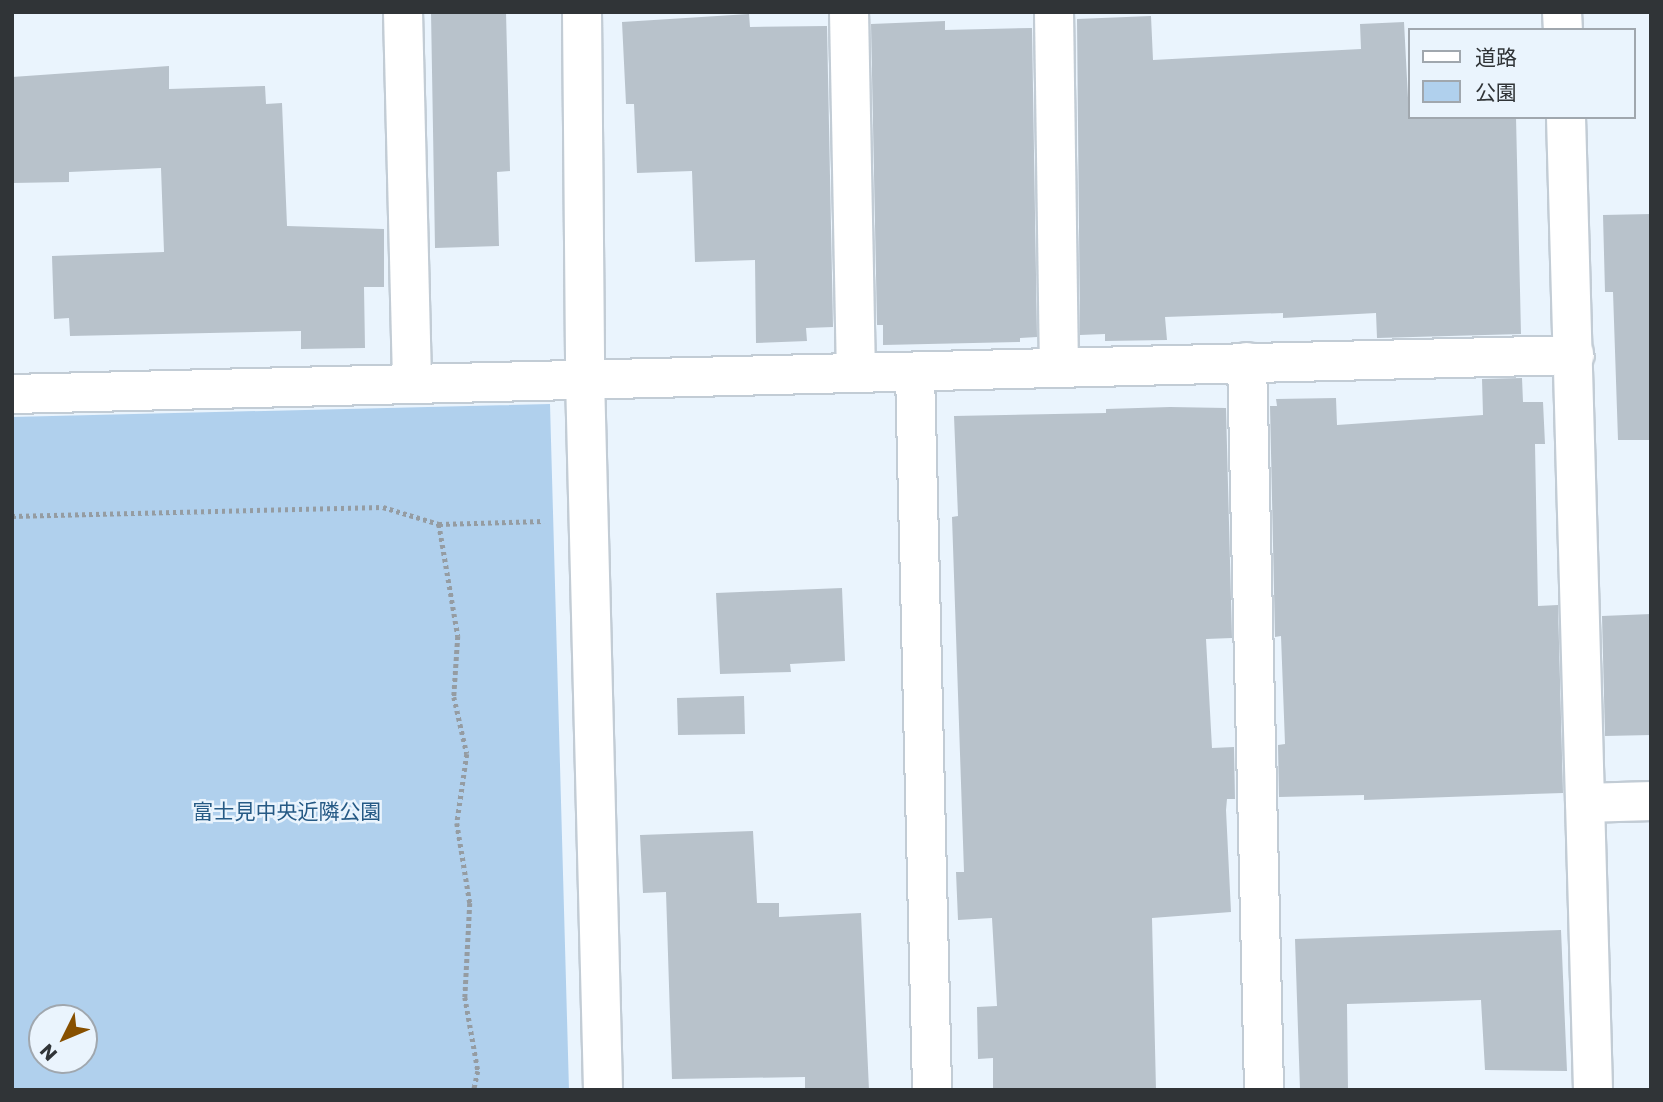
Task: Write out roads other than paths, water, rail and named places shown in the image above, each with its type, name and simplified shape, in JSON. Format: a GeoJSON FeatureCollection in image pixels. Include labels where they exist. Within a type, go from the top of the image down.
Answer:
{"type":"FeatureCollection","features":[{"type":"Feature","properties":{"kind":"street"},"geometry":{"type":"LineString","coordinates":[[403,12],[412,384]]}},
{"type":"Feature","properties":{"kind":"street"},"geometry":{"type":"LineString","coordinates":[[582,12],[585,378],[603,1090]]}},
{"type":"Feature","properties":{"kind":"street"},"geometry":{"type":"LineString","coordinates":[[849,12],[856,372]]}},
{"type":"Feature","properties":{"kind":"street"},"geometry":{"type":"LineString","coordinates":[[1055,12],[1059,366]]}},
{"type":"Feature","properties":{"kind":"street"},"geometry":{"type":"LineString","coordinates":[[1566,119],[1575,355],[1592,1090]]}},
{"type":"Feature","properties":{"kind":"street"},"geometry":{"type":"LineString","coordinates":[[12,394],[1575,355]]}},
{"type":"Feature","properties":{"kind":"street"},"geometry":{"type":"LineString","coordinates":[[1247,362],[1264,1090]]}},
{"type":"Feature","properties":{"kind":"street"},"geometry":{"type":"LineString","coordinates":[[915,372],[932,1090]]}},
{"type":"Feature","properties":{"kind":"street"},"geometry":{"type":"LineString","coordinates":[[1585,803],[1651,801]]}},
{"type":"Feature","properties":{"kind":"park label","name":"富士見中央近隣公園"},"geometry":{"type":"Point","coordinates":[287,812]}}]}
